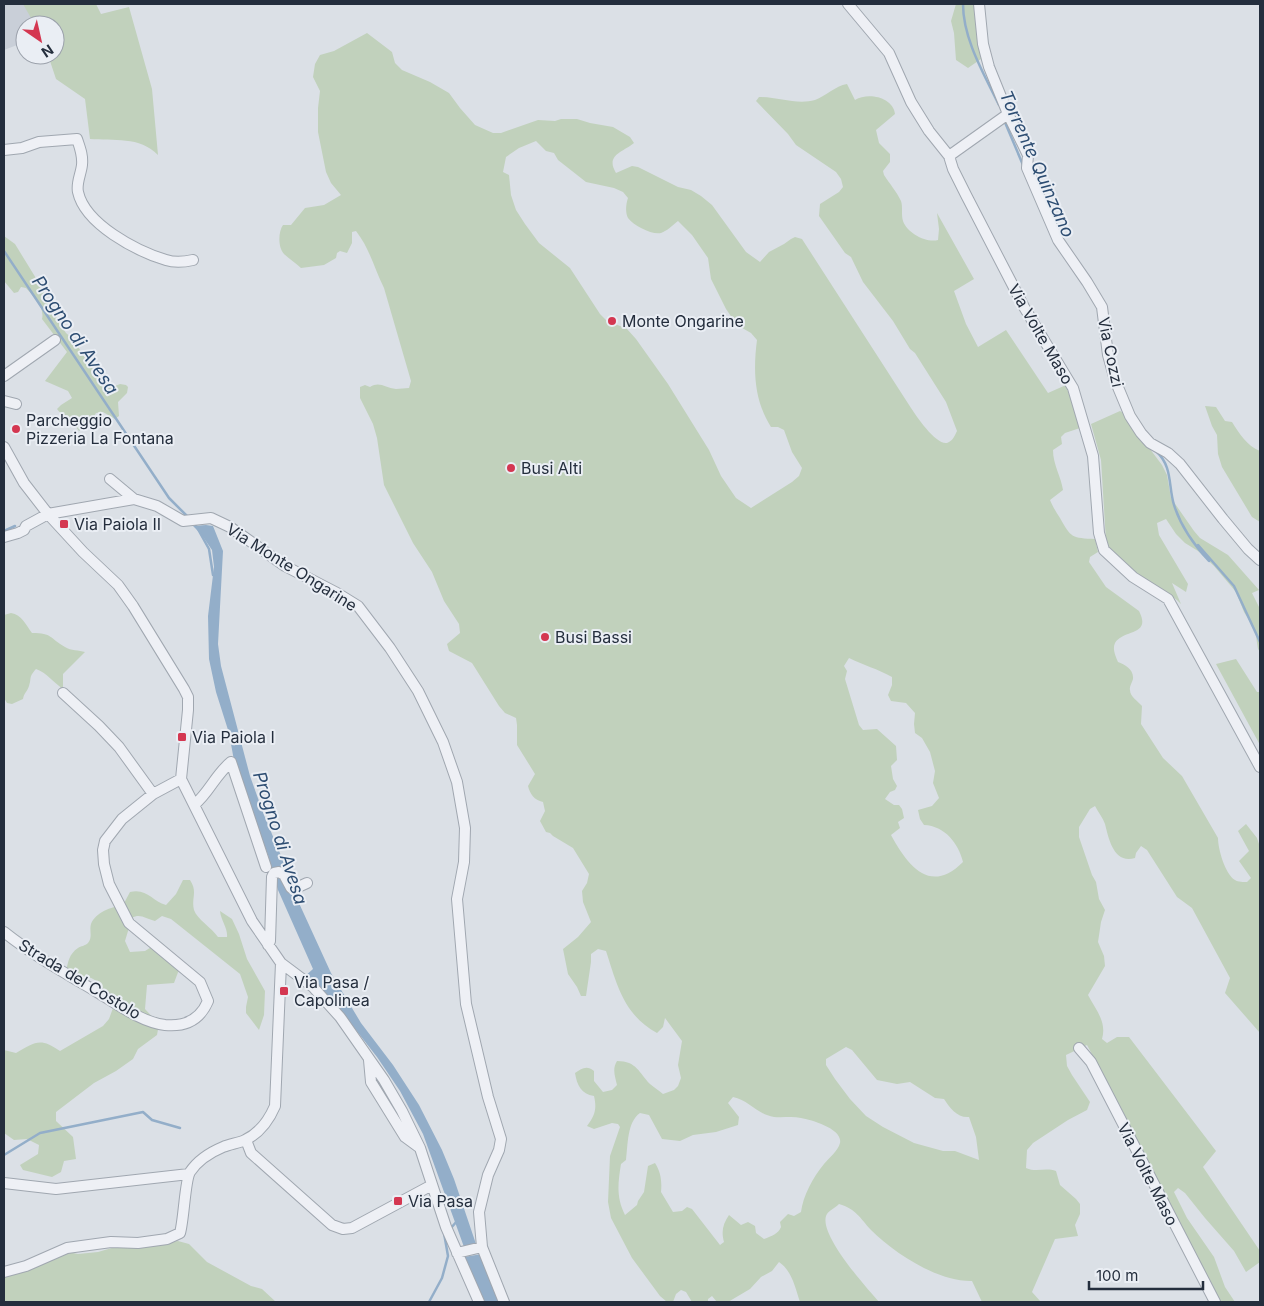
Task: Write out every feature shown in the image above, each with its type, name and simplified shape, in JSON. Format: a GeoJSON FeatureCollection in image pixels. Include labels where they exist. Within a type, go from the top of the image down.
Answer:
{"type":"FeatureCollection","features":[{"type":"Feature","properties":{"kind":"street"},"geometry":{"type":"LineString","coordinates":[[848,4],[889,53],[911,102],[929,131],[950,156],[1005,116]]}},
{"type":"Feature","properties":{"kind":"street","name":"Via Cozzi"},"geometry":{"type":"LineString","coordinates":[[979,4],[983,44],[1005,116],[1025,147],[1028,155],[1027,168],[1058,240],[1102,307],[1110,363],[1130,416],[1140,433],[1150,443],[1168,453],[1180,464],[1248,549],[1260,560]]}},
{"type":"Feature","properties":{"kind":"street"},"geometry":{"type":"LineString","coordinates":[[4,150],[22,148],[39,142],[77,139],[82,154],[78,189],[87,211],[112,235],[126,243],[167,261],[193,260]]}},
{"type":"Feature","properties":{"kind":"street","name":"Via Volte Maso"},"geometry":{"type":"LineString","coordinates":[[950,156],[953,169],[1024,307],[1073,388],[1093,456],[1099,533],[1104,550],[1133,577],[1168,599],[1260,767]]}},
{"type":"Feature","properties":{"kind":"street"},"geometry":{"type":"LineString","coordinates":[[4,376],[55,340]]}},
{"type":"Feature","properties":{"kind":"street"},"geometry":{"type":"LineString","coordinates":[[4,401],[16,404]]}},
{"type":"Feature","properties":{"kind":"street"},"geometry":{"type":"LineString","coordinates":[[4,447],[24,483],[48,514],[83,552],[118,585],[184,689],[188,697],[188,710],[181,779],[252,920],[268,945],[281,963],[313,987],[340,1017],[402,1111],[420,1148],[432,1185],[461,1252],[479,1302]]}},
{"type":"Feature","properties":{"kind":"street"},"geometry":{"type":"LineString","coordinates":[[110,479],[134,499]]}},
{"type":"Feature","properties":{"kind":"street","name":"Via Monte Ongarine"},"geometry":{"type":"LineString","coordinates":[[4,537],[18,534],[26,526],[48,514],[134,499],[157,506],[183,520],[211,518],[230,527],[285,566],[358,606],[390,648],[418,691],[443,742],[457,782],[465,828],[464,862],[457,899],[466,1004],[488,1096],[501,1139],[499,1150],[488,1175],[478,1212],[479,1248]]}},
{"type":"Feature","properties":{"kind":"street"},"geometry":{"type":"LineString","coordinates":[[63,693],[119,747],[153,794]]}},
{"type":"Feature","properties":{"kind":"street"},"geometry":{"type":"LineString","coordinates":[[194,805],[202,798],[220,771],[230,762],[266,867]]}},
{"type":"Feature","properties":{"kind":"street","name":"Strada del Costolo"},"geometry":{"type":"LineString","coordinates":[[4,932],[34,954],[141,1018],[165,1025],[187,1024],[198,1017],[208,1001],[200,982],[129,923],[109,884],[103,850],[105,841],[122,819],[153,794],[181,779]]}},
{"type":"Feature","properties":{"kind":"street"},"geometry":{"type":"LineString","coordinates":[[268,945],[270,941],[272,877],[279,872],[284,875],[291,888],[307,883]]}},
{"type":"Feature","properties":{"kind":"street"},"geometry":{"type":"LineString","coordinates":[[4,1272],[26,1266],[67,1248],[111,1242],[138,1243],[167,1239],[180,1232],[184,1220],[189,1174],[200,1160],[223,1147],[246,1140],[270,1118],[275,1106],[281,963]]}},
{"type":"Feature","properties":{"kind":"street","name":"Via Volte Maso"},"geometry":{"type":"LineString","coordinates":[[1079,1048],[1091,1062],[1215,1302]]}},
{"type":"Feature","properties":{"kind":"street"},"geometry":{"type":"LineString","coordinates":[[246,1140],[252,1153],[332,1225],[342,1229],[352,1228],[432,1185]]}},
{"type":"Feature","properties":{"kind":"street"},"geometry":{"type":"LineString","coordinates":[[4,1183],[56,1189],[189,1174]]}},
{"type":"Feature","properties":{"kind":"street"},"geometry":{"type":"LineString","coordinates":[[461,1252],[479,1248],[504,1302]]}},
{"type":"Feature","properties":{"kind":"shaded area"},"geometry":{"type":"Polygon","coordinates":[[[4,4],[73,4],[64,15],[15,15],[15,46],[4,50],[4,4]]]}},
{"type":"Feature","properties":{"kind":"green space"},"geometry":{"type":"Polygon","coordinates":[[[23,4],[96,4],[101,14],[129,7],[152,89],[158,155],[151,149],[135,142],[90,139],[85,99],[56,79],[51,65],[65,65],[65,15],[29,15],[23,4]]]}},
{"type":"Feature","properties":{"kind":"green space"},"geometry":{"type":"Polygon","coordinates":[[[956,4],[974,4],[981,59],[968,68],[956,60],[951,21],[956,4]]]}},
{"type":"Feature","properties":{"kind":"green space"},"geometry":{"type":"Polygon","coordinates":[[[367,33],[392,52],[395,63],[402,70],[430,82],[449,93],[475,125],[493,133],[501,133],[538,120],[577,119],[613,127],[630,137],[634,143],[614,158],[613,167],[616,173],[632,166],[638,167],[701,196],[712,205],[746,252],[760,262],[769,252],[791,239],[795,237],[802,239],[918,418],[932,435],[938,440],[947,443],[957,431],[946,402],[893,321],[863,282],[851,257],[845,253],[819,216],[820,204],[839,192],[843,187],[841,179],[836,172],[796,145],[756,101],[759,97],[794,101],[815,100],[847,84],[855,100],[866,96],[873,96],[885,100],[893,108],[895,114],[876,130],[879,143],[890,154],[890,162],[883,171],[884,175],[901,201],[903,221],[908,229],[928,240],[938,240],[937,213],[974,279],[954,291],[966,324],[978,347],[1006,330],[1048,393],[1066,385],[1080,428],[1065,433],[1061,437],[1062,444],[1053,450],[1054,461],[1063,490],[1050,500],[1067,530],[1073,536],[1095,539],[1098,552],[1090,557],[1089,562],[1106,587],[1139,611],[1142,625],[1119,639],[1115,643],[1114,648],[1118,662],[1131,670],[1133,679],[1130,692],[1142,706],[1141,724],[1163,758],[1182,776],[1218,838],[1223,861],[1231,877],[1239,882],[1247,882],[1251,878],[1239,861],[1249,851],[1238,831],[1246,824],[1257,838],[1260,847],[1260,1033],[1225,993],[1230,978],[1192,908],[1177,897],[1147,850],[1141,846],[1135,858],[1128,859],[1117,854],[1104,822],[1095,806],[1090,809],[1079,827],[1079,837],[1096,882],[1099,899],[1105,910],[1098,942],[1104,956],[1105,966],[1088,995],[1102,1022],[1102,1039],[1107,1043],[1117,1037],[1129,1037],[1216,1151],[1203,1167],[1260,1251],[1260,1262],[1246,1272],[1234,1251],[1185,1193],[1178,1188],[1174,1192],[1187,1218],[1214,1257],[1225,1287],[1235,1302],[1219,1302],[1149,1170],[1124,1114],[1087,1045],[1066,1055],[1067,1066],[1090,1102],[1087,1110],[1033,1143],[1027,1150],[1026,1168],[1056,1171],[1060,1185],[1080,1204],[1080,1214],[1075,1225],[1078,1236],[1055,1239],[1032,1292],[1041,1302],[982,1302],[972,1281],[946,1277],[918,1265],[881,1239],[854,1211],[839,1204],[827,1214],[826,1222],[829,1233],[844,1260],[879,1302],[800,1302],[790,1275],[779,1262],[772,1271],[761,1277],[750,1289],[728,1302],[717,1302],[712,1296],[708,1299],[708,1302],[692,1302],[686,1292],[681,1290],[676,1294],[673,1302],[667,1302],[660,1296],[632,1258],[611,1218],[608,1202],[610,1156],[620,1127],[618,1124],[612,1123],[594,1129],[587,1126],[595,1112],[594,1096],[580,1088],[575,1073],[584,1068],[594,1071],[594,1081],[603,1092],[612,1090],[617,1085],[614,1073],[617,1061],[629,1063],[637,1068],[650,1084],[663,1094],[674,1090],[681,1078],[678,1065],[682,1041],[665,1018],[663,1027],[657,1033],[646,1026],[629,1008],[618,987],[606,951],[598,949],[591,954],[586,996],[581,996],[568,974],[563,949],[578,937],[591,922],[583,902],[582,891],[587,883],[589,874],[573,848],[546,832],[540,821],[545,811],[543,802],[531,794],[528,786],[535,774],[517,745],[516,718],[505,713],[499,706],[472,663],[449,651],[447,644],[460,633],[459,624],[444,601],[432,572],[413,543],[384,485],[377,438],[373,424],[360,398],[360,387],[365,385],[370,387],[383,385],[396,389],[409,388],[411,381],[384,288],[365,245],[356,231],[352,232],[352,243],[347,253],[340,251],[337,253],[336,258],[324,265],[301,268],[282,251],[280,236],[283,225],[291,225],[305,208],[324,205],[341,195],[331,183],[326,172],[318,132],[320,91],[313,77],[315,64],[320,55],[334,51],[367,33]],[[536,141],[519,148],[506,157],[503,172],[509,175],[511,195],[516,210],[539,243],[570,268],[600,314],[606,320],[627,329],[636,339],[668,384],[709,450],[721,476],[736,498],[751,508],[792,482],[799,476],[802,468],[792,452],[784,430],[778,427],[771,427],[761,406],[755,374],[757,340],[751,333],[737,325],[726,309],[711,279],[708,258],[692,235],[678,221],[661,233],[653,233],[643,229],[628,218],[626,208],[628,198],[623,192],[614,188],[586,182],[558,160],[554,153],[546,151],[536,141]],[[849,658],[844,666],[847,671],[845,679],[859,725],[863,730],[877,729],[896,746],[897,760],[891,766],[893,779],[897,786],[885,799],[894,805],[899,805],[904,818],[898,822],[900,828],[891,835],[905,857],[921,872],[930,876],[940,876],[951,872],[963,862],[958,848],[944,832],[932,826],[924,825],[920,819],[918,810],[932,806],[939,798],[933,783],[935,771],[930,752],[922,738],[915,733],[915,713],[906,703],[891,701],[888,695],[892,685],[892,677],[849,658]],[[846,1047],[826,1059],[826,1065],[835,1079],[866,1116],[914,1143],[943,1151],[955,1151],[979,1160],[976,1137],[969,1117],[957,1114],[944,1099],[935,1098],[910,1082],[897,1084],[877,1080],[852,1050],[846,1047]],[[733,1097],[728,1103],[739,1117],[738,1125],[716,1132],[693,1135],[680,1141],[662,1139],[649,1115],[640,1113],[636,1117],[630,1128],[626,1160],[621,1164],[619,1177],[618,1190],[625,1215],[637,1205],[644,1192],[648,1166],[655,1163],[661,1177],[661,1192],[673,1212],[682,1211],[687,1207],[692,1209],[720,1245],[724,1242],[723,1228],[729,1215],[741,1225],[748,1222],[755,1226],[756,1233],[764,1239],[778,1231],[781,1227],[780,1222],[788,1214],[794,1216],[801,1212],[806,1193],[812,1181],[839,1146],[840,1138],[837,1133],[819,1123],[798,1117],[768,1116],[744,1101],[733,1097]]]}},
{"type":"Feature","properties":{"kind":"green space"},"geometry":{"type":"Polygon","coordinates":[[[4,236],[15,244],[42,288],[59,323],[74,340],[85,358],[95,365],[110,388],[120,384],[128,387],[127,393],[118,402],[119,416],[115,419],[103,412],[96,413],[91,421],[79,431],[57,409],[72,398],[68,391],[45,381],[67,352],[42,319],[42,310],[38,302],[26,288],[21,287],[18,292],[14,293],[4,281],[4,236]]]}},
{"type":"Feature","properties":{"kind":"green space"},"geometry":{"type":"Polygon","coordinates":[[[1205,406],[1216,407],[1225,421],[1232,422],[1247,443],[1260,451],[1260,522],[1252,517],[1222,467],[1218,454],[1217,435],[1205,406]]]}},
{"type":"Feature","properties":{"kind":"green space"},"geometry":{"type":"Polygon","coordinates":[[[1120,411],[1127,415],[1162,465],[1167,475],[1171,498],[1194,531],[1200,538],[1228,555],[1259,590],[1252,593],[1260,609],[1260,652],[1255,630],[1244,612],[1236,592],[1214,566],[1176,534],[1166,519],[1157,523],[1159,535],[1188,584],[1186,592],[1172,583],[1181,604],[1162,589],[1129,569],[1111,552],[1106,541],[1101,460],[1091,424],[1120,411]]]}},
{"type":"Feature","properties":{"kind":"green space"},"geometry":{"type":"Polygon","coordinates":[[[11,613],[21,618],[32,633],[47,635],[67,648],[85,652],[63,674],[63,689],[47,675],[36,669],[31,676],[23,699],[12,704],[7,703],[4,698],[4,615],[11,613]]]}},
{"type":"Feature","properties":{"kind":"green space"},"geometry":{"type":"Polygon","coordinates":[[[1236,659],[1257,692],[1260,692],[1260,745],[1216,664],[1236,659]]]}},
{"type":"Feature","properties":{"kind":"green space"},"geometry":{"type":"Polygon","coordinates":[[[183,880],[190,880],[192,884],[194,910],[218,937],[227,937],[220,911],[232,919],[247,959],[265,991],[264,1015],[259,1030],[246,1013],[248,997],[240,974],[171,919],[162,916],[155,921],[140,916],[132,918],[125,941],[130,952],[145,951],[153,946],[180,967],[174,983],[147,985],[145,1009],[159,1024],[157,1035],[138,1049],[133,1059],[94,1083],[56,1112],[56,1121],[73,1137],[76,1159],[64,1161],[61,1172],[52,1177],[23,1170],[20,1165],[38,1154],[39,1145],[27,1139],[14,1140],[4,1133],[4,1050],[16,1053],[33,1044],[42,1043],[60,1051],[103,1026],[109,1019],[113,1008],[103,988],[94,979],[88,977],[73,978],[66,972],[71,956],[75,950],[88,943],[91,924],[96,916],[109,909],[123,905],[130,892],[145,893],[166,905],[176,894],[183,880]]]}},
{"type":"Feature","properties":{"kind":"green space"},"geometry":{"type":"Polygon","coordinates":[[[178,1241],[189,1244],[207,1262],[251,1286],[262,1289],[276,1302],[4,1302],[4,1275],[63,1251],[78,1254],[98,1252],[122,1245],[158,1244],[178,1241]]]}},
{"type":"Feature","properties":{"kind":"water"},"geometry":{"type":"Polygon","coordinates":[[[193,526],[213,526],[223,551],[218,644],[221,666],[250,776],[264,815],[293,890],[331,973],[361,1023],[393,1065],[419,1105],[442,1150],[476,1244],[464,1247],[423,1134],[400,1091],[377,1057],[334,1002],[304,977],[313,969],[278,890],[268,855],[235,766],[229,733],[216,692],[209,659],[208,616],[214,567],[212,550],[193,526]]]}},
{"type":"Feature","properties":{"kind":"water"},"geometry":{"type":"Polygon","coordinates":[[[482,1254],[504,1302],[485,1302],[464,1257],[482,1254]]]}},
{"type":"Feature","properties":{"kind":"waterway","name":"Torrente Quinzano"},"geometry":{"type":"LineString","coordinates":[[963,4],[970,43],[999,105]]}},
{"type":"Feature","properties":{"kind":"waterway","name":"Torrente Quinzano"},"geometry":{"type":"LineString","coordinates":[[1004,120],[1023,165]]}},
{"type":"Feature","properties":{"kind":"waterway","name":"Progno di Avesa"},"geometry":{"type":"LineString","coordinates":[[4,251],[169,498],[188,517]]}},
{"type":"Feature","properties":{"kind":"waterway","name":"Torrente Quinzano"},"geometry":{"type":"LineString","coordinates":[[1156,451],[1168,470],[1172,498],[1184,528],[1203,555],[1209,561],[1198,545],[1234,586],[1260,642]]}},
{"type":"Feature","properties":{"kind":"waterway","name":"Progno di Avesa"},"geometry":{"type":"LineString","coordinates":[[194,522],[209,549],[213,575]]}},
{"type":"Feature","properties":{"kind":"waterway"},"geometry":{"type":"LineString","coordinates":[[4,531],[15,526]]}},
{"type":"Feature","properties":{"kind":"waterway"},"geometry":{"type":"LineString","coordinates":[[4,1155],[40,1133],[143,1112],[152,1120],[180,1128]]}},
{"type":"Feature","properties":{"kind":"waterway","name":"Progno di Avesa"},"geometry":{"type":"LineString","coordinates":[[451,1228],[457,1221]]}},
{"type":"Feature","properties":{"kind":"waterway"},"geometry":{"type":"LineString","coordinates":[[429,1302],[442,1278],[448,1256],[444,1233]]}},
{"type":"Feature","properties":{"kind":"place","name":"Monte Ongarine"},"geometry":{"type":"Point","coordinates":[612,321]}},
{"type":"Feature","properties":{"kind":"place","name":"Parcheggio Pizzeria La Fontana"},"geometry":{"type":"Point","coordinates":[16,429]}},
{"type":"Feature","properties":{"kind":"place","name":"Busi Alti"},"geometry":{"type":"Point","coordinates":[511,468]}},
{"type":"Feature","properties":{"kind":"place","name":"Via Paiola II"},"geometry":{"type":"Point","coordinates":[64,524]}},
{"type":"Feature","properties":{"kind":"place","name":"Busi Bassi"},"geometry":{"type":"Point","coordinates":[545,637]}},
{"type":"Feature","properties":{"kind":"place","name":"Via Paiola I"},"geometry":{"type":"Point","coordinates":[182,737]}},
{"type":"Feature","properties":{"kind":"place","name":"Via Pasa / Capolinea"},"geometry":{"type":"Point","coordinates":[284,991]}},
{"type":"Feature","properties":{"kind":"place","name":"Via Pasa"},"geometry":{"type":"Point","coordinates":[398,1201]}}]}
